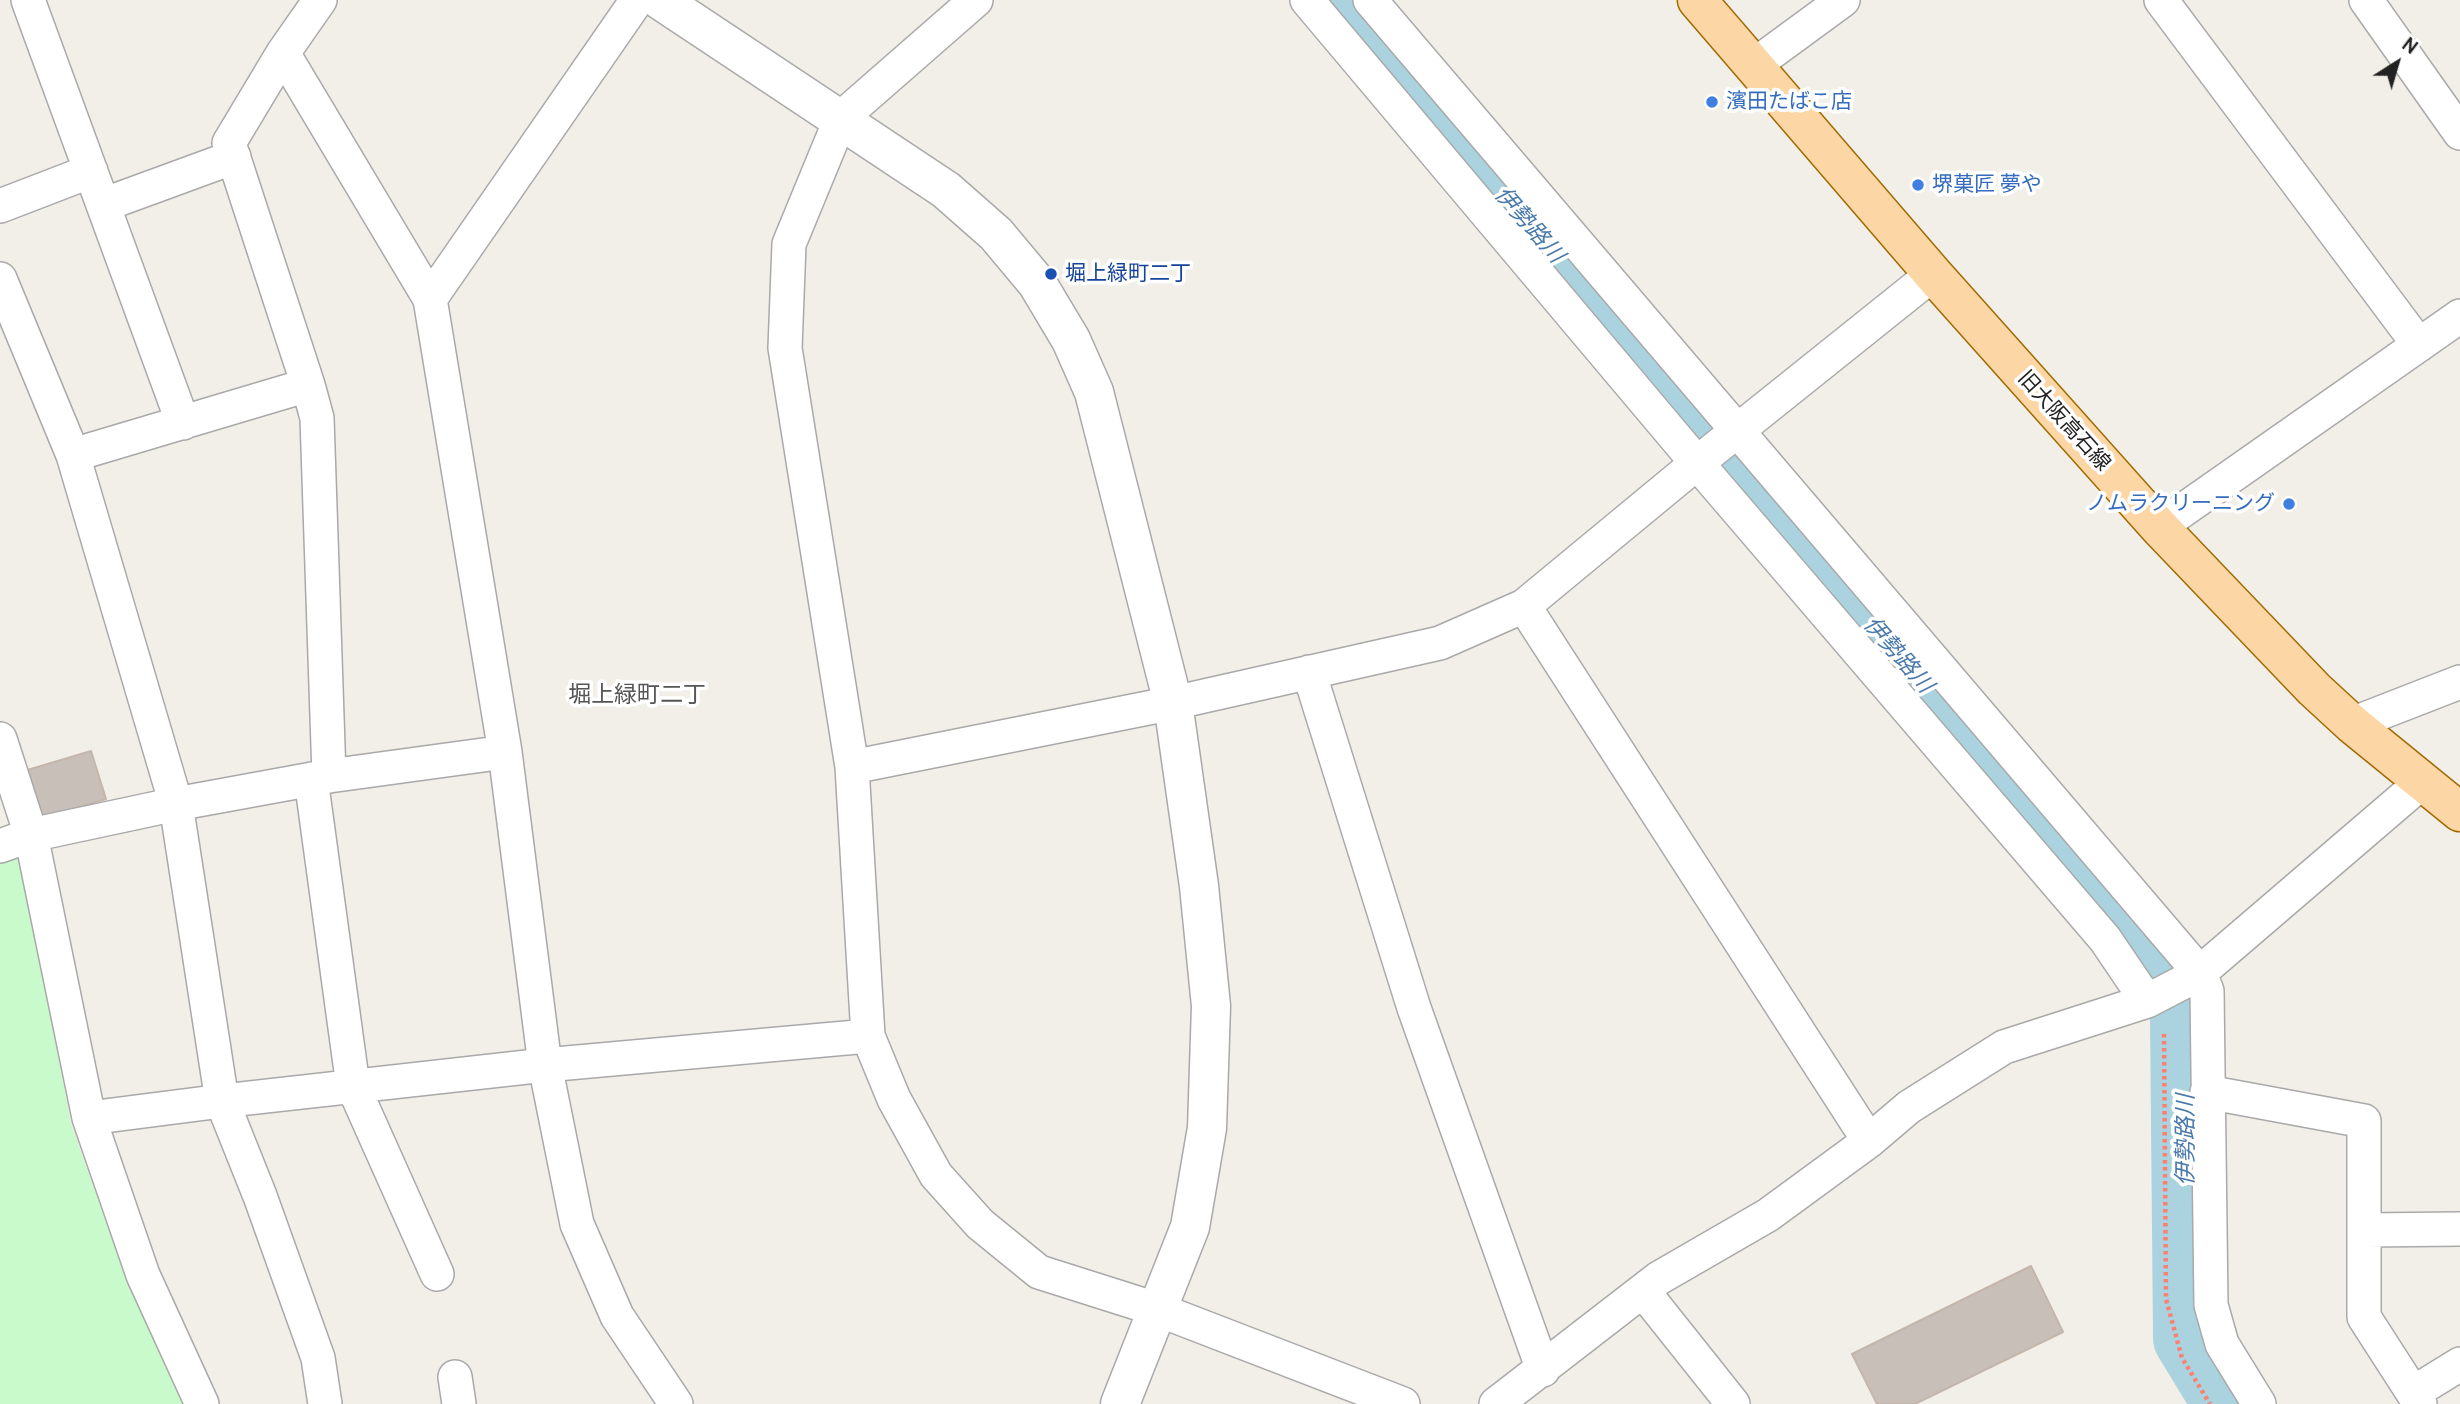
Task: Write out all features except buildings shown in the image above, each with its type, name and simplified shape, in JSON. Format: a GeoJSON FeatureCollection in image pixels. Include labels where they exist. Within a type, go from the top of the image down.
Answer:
{"type":"FeatureCollection","features":[{"type":"Feature","properties":{"kind":"main road","name":"旧大阪高石線"},"geometry":{"type":"LineString","coordinates":[[1698,0],[1933,274],[2159,527],[2314,689],[2352,724],[2460,812]]}},
{"type":"Feature","properties":{"kind":"street"},"geometry":{"type":"LineString","coordinates":[[28,0],[183,424]]}},
{"type":"Feature","properties":{"kind":"street"},"geometry":{"type":"LineString","coordinates":[[320,0],[283,54],[229,143],[317,418],[320,777],[353,1086],[437,1274]]}},
{"type":"Feature","properties":{"kind":"street"},"geometry":{"type":"LineString","coordinates":[[430,299],[637,0]]}},
{"type":"Feature","properties":{"kind":"street"},"geometry":{"type":"LineString","coordinates":[[660,0],[946,190],[996,234],[1037,283],[1071,340],[1094,392],[1173,704],[1199,886],[1210,1006],[1207,1128],[1190,1227],[1120,1404]]}},
{"type":"Feature","properties":{"kind":"street"},"geometry":{"type":"LineString","coordinates":[[976,0],[841,118],[789,244],[785,348],[852,767],[868,1036],[894,1099],[936,1175],[980,1224],[1039,1272],[1158,1310],[1404,1404]]}},
{"type":"Feature","properties":{"kind":"street"},"geometry":{"type":"LineString","coordinates":[[1307,0],[2105,939],[2148,1001]]}},
{"type":"Feature","properties":{"kind":"street"},"geometry":{"type":"LineString","coordinates":[[1370,0],[2199,974],[2207,991],[2211,1305],[2222,1344],[2259,1404]]}},
{"type":"Feature","properties":{"kind":"street"},"geometry":{"type":"LineString","coordinates":[[1752,66],[1843,0]]}},
{"type":"Feature","properties":{"kind":"street"},"geometry":{"type":"LineString","coordinates":[[2161,0],[2419,345]]}},
{"type":"Feature","properties":{"kind":"street"},"geometry":{"type":"LineString","coordinates":[[2366,0],[2460,133]]}},
{"type":"Feature","properties":{"kind":"street"},"geometry":{"type":"LineString","coordinates":[[283,54],[430,299],[505,752],[545,1065],[577,1224],[617,1316],[677,1404]]}},
{"type":"Feature","properties":{"kind":"street"},"geometry":{"type":"LineString","coordinates":[[103,205],[234,157]]}},
{"type":"Feature","properties":{"kind":"street"},"geometry":{"type":"LineString","coordinates":[[0,206],[91,172]]}},
{"type":"Feature","properties":{"kind":"street"},"geometry":{"type":"LineString","coordinates":[[852,767],[1173,704],[1440,643],[1524,606],[1736,431],[1933,274]]}},
{"type":"Feature","properties":{"kind":"street"},"geometry":{"type":"LineString","coordinates":[[0,279],[74,455],[176,804],[222,1101],[260,1196],[318,1358],[325,1404]]}},
{"type":"Feature","properties":{"kind":"street"},"geometry":{"type":"LineString","coordinates":[[2159,527],[2460,316]]}},
{"type":"Feature","properties":{"kind":"street"},"geometry":{"type":"LineString","coordinates":[[74,455],[308,385]]}},
{"type":"Feature","properties":{"kind":"street"},"geometry":{"type":"LineString","coordinates":[[1524,606],[1869,1141]]}},
{"type":"Feature","properties":{"kind":"street"},"geometry":{"type":"LineString","coordinates":[[1309,672],[1536,1386]]}},
{"type":"Feature","properties":{"kind":"street"},"geometry":{"type":"LineString","coordinates":[[2352,724],[2460,681]]}},
{"type":"Feature","properties":{"kind":"street"},"geometry":{"type":"LineString","coordinates":[[0,739],[31,835],[89,1118],[143,1275],[202,1404]]}},
{"type":"Feature","properties":{"kind":"street"},"geometry":{"type":"LineString","coordinates":[[0,846],[31,835],[320,777],[505,752]]}},
{"type":"Feature","properties":{"kind":"street"},"geometry":{"type":"LineString","coordinates":[[1496,1404],[1536,1386],[1659,1278],[1769,1215],[1869,1141],[1909,1107],[2004,1047],[2148,1001],[2199,974],[2422,782]]}},
{"type":"Feature","properties":{"kind":"street"},"geometry":{"type":"LineString","coordinates":[[89,1118],[545,1065],[868,1036]]}},
{"type":"Feature","properties":{"kind":"street"},"geometry":{"type":"LineString","coordinates":[[2207,1092],[2364,1121],[2364,1317],[2416,1399],[2460,1364]]}},
{"type":"Feature","properties":{"kind":"street"},"geometry":{"type":"LineString","coordinates":[[2365,1230],[2460,1229]]}},
{"type":"Feature","properties":{"kind":"street"},"geometry":{"type":"LineString","coordinates":[[1643,1291],[1733,1404]]}},
{"type":"Feature","properties":{"kind":"path"},"geometry":{"type":"LineString","coordinates":[[2148,1001],[2165,1032],[2166,1299],[2182,1359],[2210,1404]]}},
{"type":"Feature","properties":{"kind":"green space"},"geometry":{"type":"Polygon","coordinates":[[[20,854],[71,1124],[126,1279],[184,1404],[0,1404],[0,861],[20,854]]]}},
{"type":"Feature","properties":{"kind":"waterway","name":"伊勢路川"},"geometry":{"type":"LineString","coordinates":[[1337,0],[2163,964],[2185,1013],[2188,1338],[2228,1404]]}},
{"type":"Feature","properties":{"kind":"place","name":"濱田たばこ店"},"geometry":{"type":"Point","coordinates":[1712,102]}},
{"type":"Feature","properties":{"kind":"place","name":"堺菓匠 夢や"},"geometry":{"type":"Point","coordinates":[1918,185]}},
{"type":"Feature","properties":{"kind":"place","name":"堀上緑町二丁"},"geometry":{"type":"Point","coordinates":[1051,274]}},
{"type":"Feature","properties":{"kind":"place","name":"ノムラクリーニング"},"geometry":{"type":"Point","coordinates":[2289,504]}},
{"type":"Feature","properties":{"kind":"district","name":"堀上緑町二丁"},"geometry":{"type":"Point","coordinates":[637,695]}}]}
